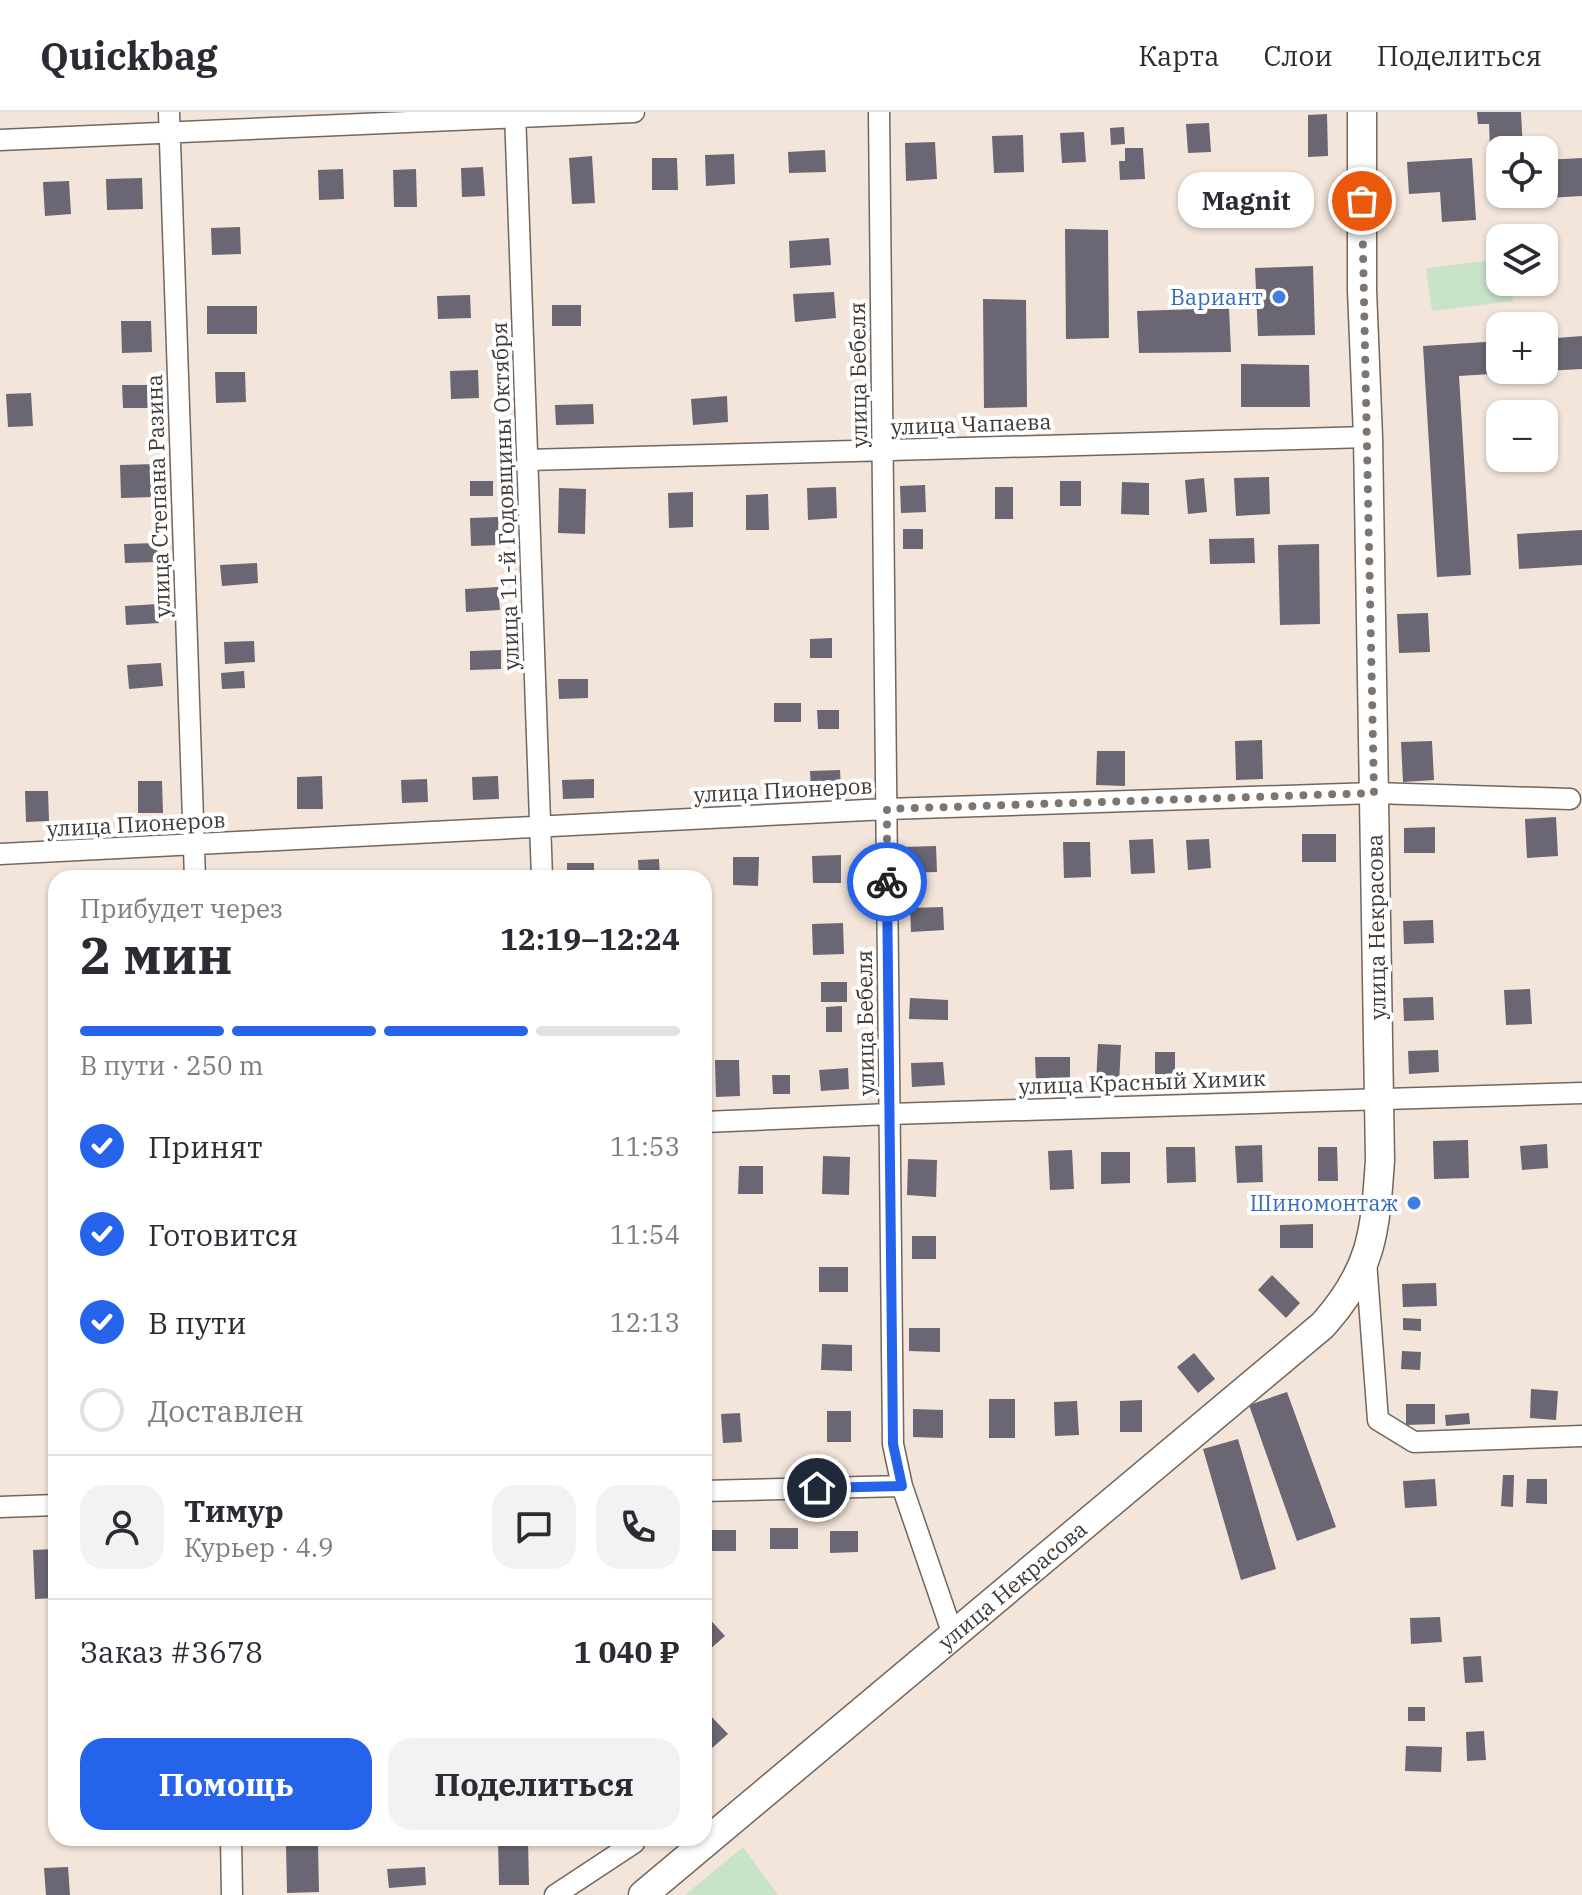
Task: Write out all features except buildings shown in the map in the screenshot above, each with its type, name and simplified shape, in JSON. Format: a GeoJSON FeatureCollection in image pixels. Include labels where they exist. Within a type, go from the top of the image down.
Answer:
{"type":"FeatureCollection","features":[{"type":"Feature","properties":{"kind":"street","name":"улица Степана Разина"},"geometry":{"type":"LineString","coordinates":[[169,112],[195,870]]}},
{"type":"Feature","properties":{"kind":"street"},"geometry":{"type":"LineString","coordinates":[[0,140],[634,112]]}},
{"type":"Feature","properties":{"kind":"street","name":"улица Бебеля"},"geometry":{"type":"LineString","coordinates":[[879,112],[893,1444],[902,1486],[953,1635]]}},
{"type":"Feature","properties":{"kind":"street","name":"улица Некрасова"},"geometry":{"type":"LineString","coordinates":[[712,1837],[1323,1325],[1347,1298],[1366,1261],[1376,1217],[1380,1160],[1368,437],[1362,290],[1362,112]]}},
{"type":"Feature","properties":{"kind":"street","name":"улица 11-й Годовщины Октября"},"geometry":{"type":"LineString","coordinates":[[516,115],[542,870]]}},
{"type":"Feature","properties":{"kind":"street","name":"улица Чапаева"},"geometry":{"type":"LineString","coordinates":[[528,460],[1368,437]]}},
{"type":"Feature","properties":{"kind":"street","name":"улица Пионеров"},"geometry":{"type":"LineString","coordinates":[[0,854],[887,809],[1374,793],[1570,799]]}},
{"type":"Feature","properties":{"kind":"street","name":"улица Красный Химик"},"geometry":{"type":"LineString","coordinates":[[712,1122],[1582,1093]]}},
{"type":"Feature","properties":{"kind":"street","name":"улица Некрасова"},"geometry":{"type":"LineString","coordinates":[[1366,1261],[1378,1420],[1414,1442],[1582,1436]]}},
{"type":"Feature","properties":{"kind":"street"},"geometry":{"type":"LineString","coordinates":[[712,1491],[902,1486]]}},
{"type":"Feature","properties":{"kind":"street"},"geometry":{"type":"LineString","coordinates":[[0,1507],[48,1505]]}},
{"type":"Feature","properties":{"kind":"street"},"geometry":{"type":"LineString","coordinates":[[231,1846],[232,1895]]}},
{"type":"Feature","properties":{"kind":"street"},"geometry":{"type":"LineString","coordinates":[[555,1895],[629,1846]]}},
{"type":"Feature","properties":{"kind":"street","name":"улица Некрасова"},"geometry":{"type":"LineString","coordinates":[[643,1895],[701,1846]]}},
{"type":"Feature","properties":{"kind":"green space"},"geometry":{"type":"Polygon","coordinates":[[[1486,261],[1486,296],[1512,296],[1513,301],[1432,311],[1426,268],[1486,261]]]}},
{"type":"Feature","properties":{"kind":"green space"},"geometry":{"type":"Polygon","coordinates":[[[743,1847],[778,1895],[685,1895],[743,1847]]]}},
{"type":"Feature","properties":{"kind":"way so far"},"geometry":{"type":"LineString","coordinates":[[887,882],[887,809],[1374,793],[1362,201]]}},
{"type":"Feature","properties":{"kind":"place","name":"Magnit"},"geometry":{"type":"Point","coordinates":[1362,201]}},
{"type":"Feature","properties":{"kind":"place","name":"Вариант"},"geometry":{"type":"Point","coordinates":[1279,297]}},
{"type":"Feature","properties":{"kind":"place","name":"Шиномонтаж"},"geometry":{"type":"Point","coordinates":[1414,1203]}},
{"type":"Feature","properties":{"kind":"route"},"geometry":{"type":"LineString","coordinates":[[817,1488],[902,1486],[893,1444],[887,882]]}}]}
